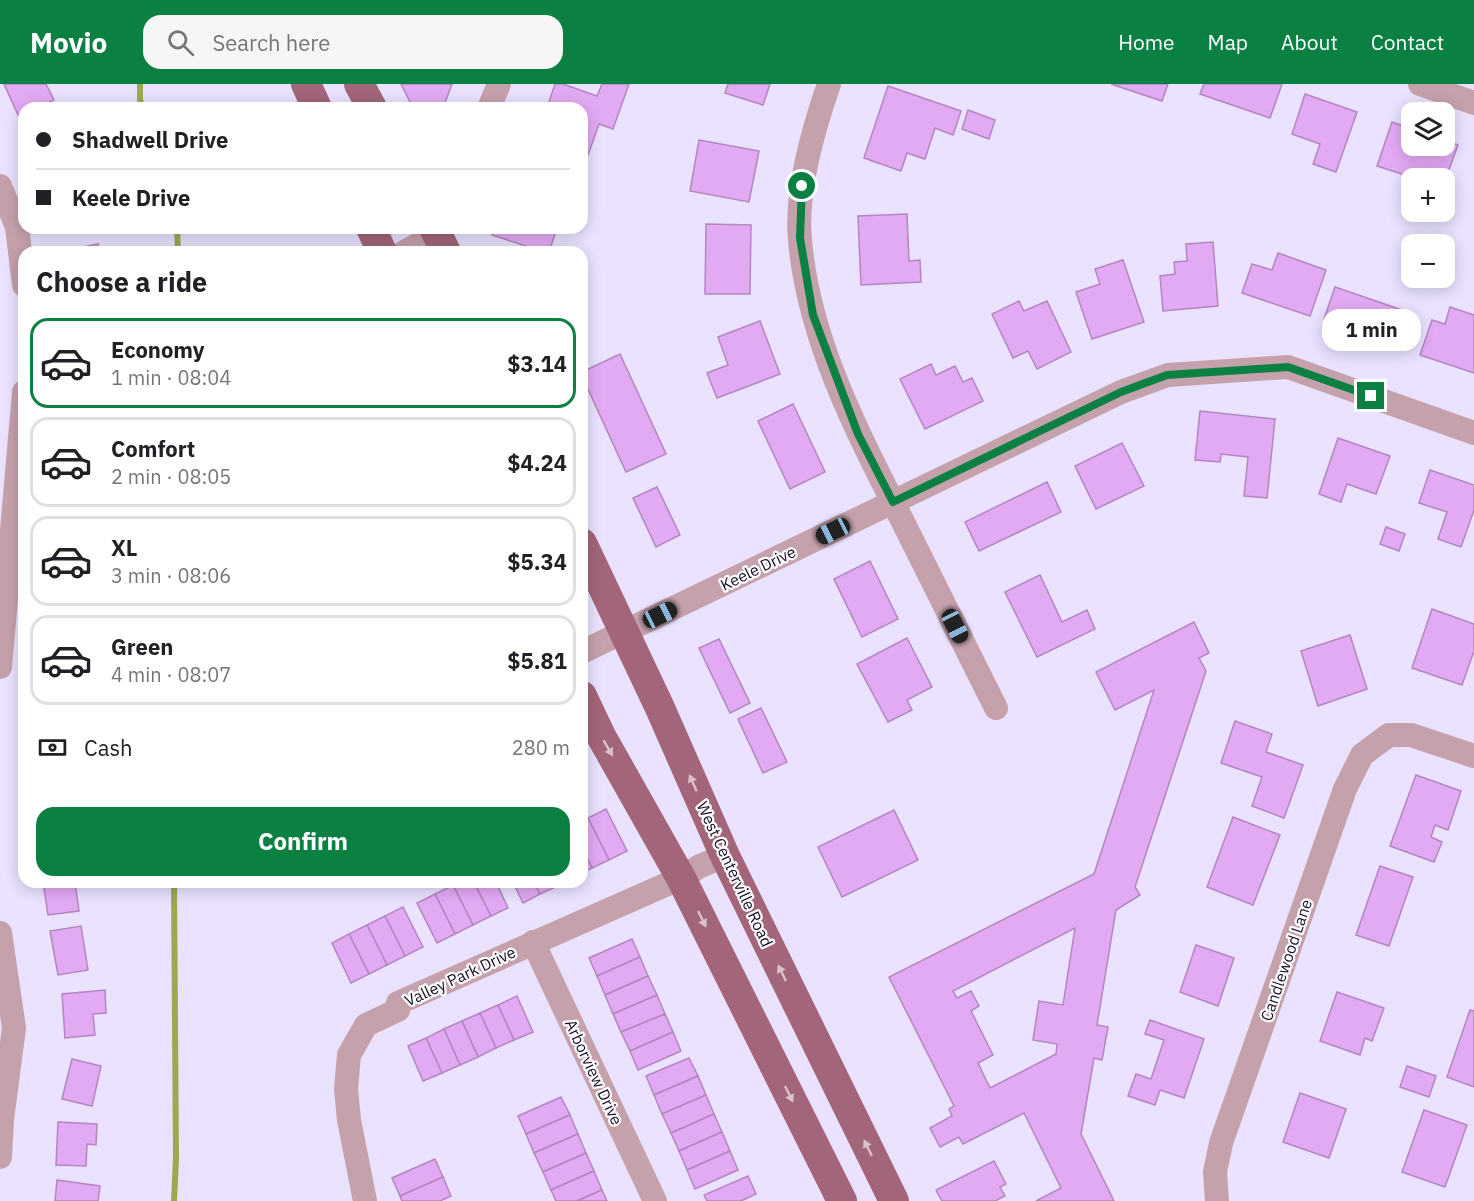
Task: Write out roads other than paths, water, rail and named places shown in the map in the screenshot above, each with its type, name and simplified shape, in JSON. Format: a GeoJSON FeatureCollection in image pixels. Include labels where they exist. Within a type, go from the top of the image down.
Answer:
{"type":"FeatureCollection","features":[{"type":"Feature","properties":{"kind":"main road"},"geometry":{"type":"LineString","coordinates":[[306,84],[314,102]]}},
{"type":"Feature","properties":{"kind":"main road"},"geometry":{"type":"LineString","coordinates":[[359,84],[369,102]]}},
{"type":"Feature","properties":{"kind":"main road","name":"West Centerville Road"},"geometry":{"type":"LineString","coordinates":[[588,556],[725,856],[894,1201]]}},
{"type":"Feature","properties":{"kind":"main road"},"geometry":{"type":"LineString","coordinates":[[588,709],[681,878],[842,1201]]}},
{"type":"Feature","properties":{"kind":"street"},"geometry":{"type":"LineString","coordinates":[[492,102],[499,84]]}},
{"type":"Feature","properties":{"kind":"street"},"geometry":{"type":"LineString","coordinates":[[830,84],[822,106],[802,186],[800,238],[813,315],[858,434],[996,708]]}},
{"type":"Feature","properties":{"kind":"street"},"geometry":{"type":"LineString","coordinates":[[1420,84],[1474,103]]}},
{"type":"Feature","properties":{"kind":"street"},"geometry":{"type":"LineString","coordinates":[[0,186],[18,227]]}},
{"type":"Feature","properties":{"kind":"street"},"geometry":{"type":"LineString","coordinates":[[418,246],[440,236]]}},
{"type":"Feature","properties":{"kind":"street","name":"Keele Drive"},"geometry":{"type":"LineString","coordinates":[[588,649],[1121,392],[1167,375],[1288,367],[1474,433]]}},
{"type":"Feature","properties":{"kind":"street"},"geometry":{"type":"LineString","coordinates":[[0,667],[7,492],[18,427]]}},
{"type":"Feature","properties":{"kind":"street","name":"Candlewood Lane"},"geometry":{"type":"LineString","coordinates":[[1217,1201],[1215,1172],[1221,1143],[1346,789],[1362,755],[1389,735],[1411,735],[1474,756]]}},
{"type":"Feature","properties":{"kind":"street","name":"Valley Park Drive"},"geometry":{"type":"LineString","coordinates":[[365,1201],[349,1120],[346,1089],[349,1055],[366,1025],[398,1010],[398,1003],[681,878],[700,866],[725,856]]}},
{"type":"Feature","properties":{"kind":"street"},"geometry":{"type":"LineString","coordinates":[[0,933],[14,1028],[2,1120],[0,1157]]}},
{"type":"Feature","properties":{"kind":"street","name":"Arborview Drive"},"geometry":{"type":"LineString","coordinates":[[533,942],[655,1201]]}},
{"type":"Feature","properties":{"kind":"waterway"},"geometry":{"type":"LineString","coordinates":[[140,84],[141,102]]}},
{"type":"Feature","properties":{"kind":"waterway"},"geometry":{"type":"LineString","coordinates":[[177,234],[178,246]]}},
{"type":"Feature","properties":{"kind":"waterway"},"geometry":{"type":"LineString","coordinates":[[174,888],[176,1159],[174,1201]]}}]}
